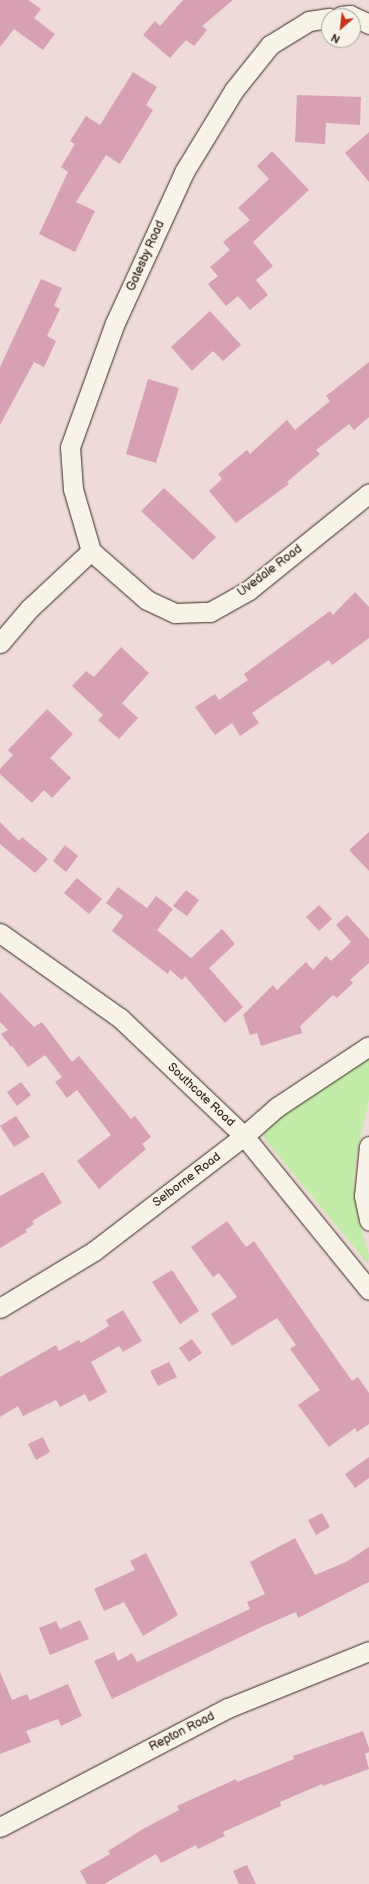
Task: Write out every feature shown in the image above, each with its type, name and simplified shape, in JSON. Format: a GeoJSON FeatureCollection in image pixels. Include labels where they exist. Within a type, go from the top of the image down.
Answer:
{"type":"FeatureCollection","features":[{"type":"Feature","properties":{"kind":"street","name":"Gatesby Road"},"geometry":{"type":"LineString","coordinates":[[91,551],[73,489],[70,447],[115,323],[184,172],[234,90],[270,45],[309,21],[321,19]]}},
{"type":"Feature","properties":{"kind":"street","name":"Uvedale Road"},"geometry":{"type":"LineString","coordinates":[[91,551],[146,600],[175,614],[210,612],[249,590],[369,493]]}},
{"type":"Feature","properties":{"kind":"street"},"geometry":{"type":"LineString","coordinates":[[0,643],[30,609],[91,551]]}},
{"type":"Feature","properties":{"kind":"street","name":"Southcote Road"},"geometry":{"type":"LineString","coordinates":[[0,932],[120,1018],[244,1136],[369,1290]]}},
{"type":"Feature","properties":{"kind":"street","name":"Selborne Road"},"geometry":{"type":"LineString","coordinates":[[0,1308],[94,1251],[244,1136],[276,1107],[369,1046]]}},
{"type":"Feature","properties":{"kind":"street"},"geometry":{"type":"LineString","coordinates":[[369,1146],[364,1196],[369,1220]]}},
{"type":"Feature","properties":{"kind":"street","name":"Repton Road"},"geometry":{"type":"LineString","coordinates":[[0,1827],[228,1708],[369,1651]]}},
{"type":"Feature","properties":{"kind":"green space"},"geometry":{"type":"Polygon","coordinates":[[[369,1058],[369,1099],[356,1158],[354,1184],[357,1214],[369,1255],[368,1264],[265,1140],[263,1133],[271,1122],[369,1058]]]}},
{"type":"Feature","properties":{"kind":"building"},"geometry":{"type":"Polygon","coordinates":[[[0,0],[28,0],[41,9],[34,18],[55,34],[43,50],[14,29],[0,47],[0,0]]]}},
{"type":"Feature","properties":{"kind":"building"},"geometry":{"type":"Polygon","coordinates":[[[183,0],[233,0],[202,26],[207,30],[194,46],[186,40],[170,58],[143,35],[155,21],[160,26],[183,0]]]}},
{"type":"Feature","properties":{"kind":"building"},"geometry":{"type":"Polygon","coordinates":[[[133,72],[157,87],[146,105],[153,110],[120,164],[106,155],[76,202],[95,211],[75,252],[39,234],[68,172],[61,167],[75,144],[70,141],[86,116],[100,125],[133,72]]]}},
{"type":"Feature","properties":{"kind":"building"},"geometry":{"type":"Polygon","coordinates":[[[297,95],[361,97],[360,125],[326,123],[325,144],[295,142],[297,95]]]}},
{"type":"Feature","properties":{"kind":"building"},"geometry":{"type":"Polygon","coordinates":[[[369,132],[369,182],[345,153],[369,132]]]}},
{"type":"Feature","properties":{"kind":"building"},"geometry":{"type":"Polygon","coordinates":[[[272,151],[309,190],[253,242],[273,266],[256,280],[268,295],[250,310],[238,296],[226,306],[208,284],[218,276],[210,267],[230,250],[223,242],[250,220],[238,208],[269,179],[257,166],[272,151]]]}},
{"type":"Feature","properties":{"kind":"building"},"geometry":{"type":"Polygon","coordinates":[[[41,279],[62,288],[54,306],[60,309],[47,336],[56,341],[44,367],[34,362],[0,425],[0,367],[41,279]]]}},
{"type":"Feature","properties":{"kind":"building"},"geometry":{"type":"Polygon","coordinates":[[[210,311],[241,345],[223,361],[213,351],[192,371],[171,347],[210,311]]]}},
{"type":"Feature","properties":{"kind":"building"},"geometry":{"type":"Polygon","coordinates":[[[369,362],[369,417],[354,430],[349,424],[316,450],[320,454],[287,482],[289,484],[236,523],[209,491],[222,479],[218,474],[247,450],[250,454],[287,420],[295,430],[330,401],[326,396],[369,362]]]}},
{"type":"Feature","properties":{"kind":"building"},"geometry":{"type":"Polygon","coordinates":[[[148,379],[179,388],[156,463],[126,454],[148,379]]]}},
{"type":"Feature","properties":{"kind":"building"},"geometry":{"type":"Polygon","coordinates":[[[164,488],[216,537],[193,560],[141,511],[164,488]]]}},
{"type":"Feature","properties":{"kind":"building"},"geometry":{"type":"Polygon","coordinates":[[[355,592],[369,607],[369,638],[332,665],[329,660],[252,713],[259,723],[240,736],[232,723],[215,735],[195,707],[215,694],[219,700],[248,680],[244,674],[330,611],[333,615],[355,592]]]}},
{"type":"Feature","properties":{"kind":"building"},"geometry":{"type":"Polygon","coordinates":[[[121,647],[149,673],[122,703],[138,718],[119,739],[98,720],[103,715],[72,686],[86,671],[94,677],[121,647]]]}},
{"type":"Feature","properties":{"kind":"building"},"geometry":{"type":"Polygon","coordinates":[[[47,709],[73,734],[50,758],[71,778],[52,798],[44,790],[32,803],[0,774],[0,769],[13,755],[8,750],[47,709]]]}},
{"type":"Feature","properties":{"kind":"building"},"geometry":{"type":"Polygon","coordinates":[[[0,822],[19,841],[22,837],[48,859],[35,873],[0,844],[0,822]]]}},
{"type":"Feature","properties":{"kind":"building"},"geometry":{"type":"Polygon","coordinates":[[[369,832],[369,871],[349,850],[369,832]]]}},
{"type":"Feature","properties":{"kind":"building"},"geometry":{"type":"Polygon","coordinates":[[[65,845],[78,856],[66,872],[53,861],[65,845]]]}},
{"type":"Feature","properties":{"kind":"building"},"geometry":{"type":"Polygon","coordinates":[[[77,878],[102,899],[89,914],[64,893],[77,878]]]}},
{"type":"Feature","properties":{"kind":"building"},"geometry":{"type":"Polygon","coordinates":[[[118,887],[147,908],[156,896],[173,909],[157,930],[191,958],[222,929],[235,944],[209,968],[243,1007],[225,1023],[185,976],[182,980],[170,970],[168,974],[112,931],[123,916],[106,903],[118,887]]]}},
{"type":"Feature","properties":{"kind":"building"},"geometry":{"type":"Polygon","coordinates":[[[186,890],[199,900],[187,916],[173,906],[186,890]]]}},
{"type":"Feature","properties":{"kind":"building"},"geometry":{"type":"Polygon","coordinates":[[[319,905],[332,919],[319,931],[306,917],[319,905]]]}},
{"type":"Feature","properties":{"kind":"building"},"geometry":{"type":"Polygon","coordinates":[[[347,915],[369,939],[369,963],[350,980],[353,983],[337,998],[333,995],[300,1026],[302,1033],[261,1046],[257,1033],[250,1035],[243,1015],[273,985],[277,990],[306,962],[313,970],[326,956],[331,961],[351,942],[336,925],[347,915]]]}},
{"type":"Feature","properties":{"kind":"building"},"geometry":{"type":"Polygon","coordinates":[[[0,992],[34,1027],[42,1022],[72,1062],[79,1056],[131,1119],[135,1116],[151,1137],[142,1144],[146,1149],[99,1189],[77,1161],[111,1135],[77,1090],[67,1098],[55,1082],[62,1077],[45,1055],[28,1067],[12,1046],[11,1047],[1,1034],[8,1030],[0,1022],[0,992]]]}},
{"type":"Feature","properties":{"kind":"building"},"geometry":{"type":"Polygon","coordinates":[[[21,1082],[31,1095],[17,1106],[7,1092],[21,1082]]]}},
{"type":"Feature","properties":{"kind":"building"},"geometry":{"type":"Polygon","coordinates":[[[16,1116],[30,1137],[14,1147],[0,1126],[16,1116]]]}},
{"type":"Feature","properties":{"kind":"building"},"geometry":{"type":"Polygon","coordinates":[[[43,1172],[62,1203],[32,1221],[34,1224],[25,1230],[27,1232],[0,1248],[0,1196],[43,1172]]]}},
{"type":"Feature","properties":{"kind":"building"},"geometry":{"type":"Polygon","coordinates":[[[227,1221],[246,1247],[254,1241],[352,1381],[358,1377],[369,1393],[369,1424],[357,1432],[355,1428],[329,1447],[298,1405],[320,1390],[290,1349],[296,1345],[277,1318],[232,1346],[211,1314],[237,1297],[219,1273],[213,1277],[191,1247],[227,1221]]]}},
{"type":"Feature","properties":{"kind":"building"},"geometry":{"type":"Polygon","coordinates":[[[172,1270],[199,1311],[180,1324],[152,1282],[172,1270]]]}},
{"type":"Feature","properties":{"kind":"building"},"geometry":{"type":"Polygon","coordinates":[[[123,1310],[142,1341],[123,1352],[119,1346],[91,1362],[107,1392],[89,1402],[85,1394],[60,1407],[56,1400],[23,1416],[18,1406],[0,1417],[0,1377],[56,1345],[59,1351],[79,1340],[81,1343],[109,1326],[106,1320],[123,1310]]]}},
{"type":"Feature","properties":{"kind":"building"},"geometry":{"type":"Polygon","coordinates":[[[192,1339],[202,1353],[189,1362],[179,1348],[192,1339]]]}},
{"type":"Feature","properties":{"kind":"building"},"geometry":{"type":"Polygon","coordinates":[[[169,1362],[177,1377],[158,1386],[150,1371],[169,1362]]]}},
{"type":"Feature","properties":{"kind":"building"},"geometry":{"type":"Polygon","coordinates":[[[43,1437],[50,1452],[36,1460],[28,1444],[43,1437]]]}},
{"type":"Feature","properties":{"kind":"building"},"geometry":{"type":"Polygon","coordinates":[[[369,1457],[369,1478],[355,1488],[345,1474],[369,1457]]]}},
{"type":"Feature","properties":{"kind":"building"},"geometry":{"type":"Polygon","coordinates":[[[322,1513],[330,1527],[316,1535],[308,1520],[322,1513]]]}},
{"type":"Feature","properties":{"kind":"building"},"geometry":{"type":"Polygon","coordinates":[[[295,1538],[315,1575],[346,1562],[369,1547],[369,1582],[298,1618],[296,1612],[259,1628],[112,1699],[94,1661],[114,1652],[118,1661],[132,1653],[137,1662],[250,1609],[247,1602],[265,1594],[250,1562],[295,1538]]]}},
{"type":"Feature","properties":{"kind":"building"},"geometry":{"type":"Polygon","coordinates":[[[146,1553],[178,1615],[143,1636],[124,1602],[104,1611],[94,1589],[135,1570],[130,1561],[146,1553]]]}},
{"type":"Feature","properties":{"kind":"building"},"geometry":{"type":"Polygon","coordinates":[[[80,1620],[89,1639],[50,1655],[39,1628],[56,1621],[60,1629],[80,1620]]]}},
{"type":"Feature","properties":{"kind":"building"},"geometry":{"type":"Polygon","coordinates":[[[0,1672],[12,1700],[27,1694],[30,1700],[68,1684],[82,1716],[61,1726],[58,1719],[26,1731],[31,1742],[0,1754],[0,1672]]]}},
{"type":"Feature","properties":{"kind":"building"},"geometry":{"type":"Polygon","coordinates":[[[363,1731],[369,1748],[369,1752],[365,1754],[369,1769],[323,1786],[322,1784],[280,1802],[281,1806],[223,1832],[225,1836],[198,1849],[196,1845],[161,1863],[156,1854],[104,1884],[87,1884],[80,1871],[110,1854],[108,1851],[143,1829],[179,1810],[177,1806],[236,1779],[237,1782],[294,1759],[293,1756],[363,1731]]]}},
{"type":"Feature","properties":{"kind":"building"},"geometry":{"type":"Polygon","coordinates":[[[247,1865],[256,1884],[239,1884],[233,1871],[247,1865]]]}}]}
